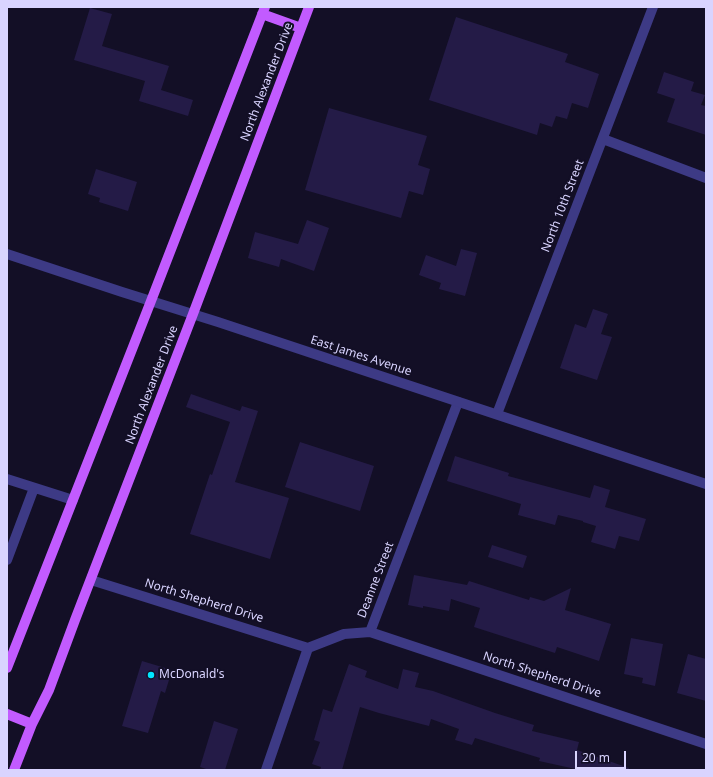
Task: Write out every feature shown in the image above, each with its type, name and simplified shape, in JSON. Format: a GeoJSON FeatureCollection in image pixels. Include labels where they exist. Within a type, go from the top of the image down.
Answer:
{"type":"FeatureCollection","features":[{"type":"Feature","properties":{"kind":"main road","name":"North Alexander Drive"},"geometry":{"type":"LineString","coordinates":[[14,770],[32,724],[49,690],[309,7]]}},
{"type":"Feature","properties":{"kind":"main road"},"geometry":{"type":"LineString","coordinates":[[7,668],[74,500],[263,11],[301,28]]}},
{"type":"Feature","properties":{"kind":"main road"},"geometry":{"type":"LineString","coordinates":[[7,714],[32,724]]}},
{"type":"Feature","properties":{"kind":"street","name":"North 10th Street"},"geometry":{"type":"LineString","coordinates":[[497,414],[653,7]]}},
{"type":"Feature","properties":{"kind":"street"},"geometry":{"type":"LineString","coordinates":[[603,139],[706,178]]}},
{"type":"Feature","properties":{"kind":"street","name":"East James Avenue"},"geometry":{"type":"LineString","coordinates":[[7,254],[706,484]]}},
{"type":"Feature","properties":{"kind":"street","name":"Deanne Street"},"geometry":{"type":"LineString","coordinates":[[308,648],[344,634],[370,632],[458,402]]}},
{"type":"Feature","properties":{"kind":"street"},"geometry":{"type":"LineString","coordinates":[[7,479],[74,500]]}},
{"type":"Feature","properties":{"kind":"street"},"geometry":{"type":"LineString","coordinates":[[7,560],[34,488]]}},
{"type":"Feature","properties":{"kind":"street","name":"North Shepherd Drive"},"geometry":{"type":"LineString","coordinates":[[91,580],[308,648]]}},
{"type":"Feature","properties":{"kind":"street","name":"North Shepherd Drive"},"geometry":{"type":"LineString","coordinates":[[370,632],[706,744]]}},
{"type":"Feature","properties":{"kind":"street"},"geometry":{"type":"LineString","coordinates":[[266,770],[308,648]]}},
{"type":"Feature","properties":{"kind":"building"},"geometry":{"type":"Polygon","coordinates":[[[90,8],[112,14],[102,46],[169,66],[161,90],[193,100],[188,116],[139,101],[145,81],[74,60],[90,8]]]}},
{"type":"Feature","properties":{"kind":"building"},"geometry":{"type":"Polygon","coordinates":[[[456,17],[568,54],[565,62],[599,74],[588,108],[572,103],[567,119],[556,116],[552,127],[540,123],[537,135],[429,100],[456,17]]]}},
{"type":"Feature","properties":{"kind":"building"},"geometry":{"type":"Polygon","coordinates":[[[664,72],[694,82],[691,91],[705,95],[701,105],[706,106],[706,135],[667,122],[675,99],[657,93],[664,72]]]}},
{"type":"Feature","properties":{"kind":"building"},"geometry":{"type":"Polygon","coordinates":[[[329,108],[427,136],[418,165],[430,169],[423,195],[409,191],[401,218],[305,190],[329,108]]]}},
{"type":"Feature","properties":{"kind":"building"},"geometry":{"type":"Polygon","coordinates":[[[96,169],[137,182],[128,211],[99,202],[100,198],[88,194],[96,169]]]}},
{"type":"Feature","properties":{"kind":"building"},"geometry":{"type":"Polygon","coordinates":[[[307,220],[329,228],[314,271],[281,259],[279,267],[248,258],[255,232],[298,244],[307,220]]]}},
{"type":"Feature","properties":{"kind":"building"},"geometry":{"type":"Polygon","coordinates":[[[461,249],[477,253],[465,296],[439,289],[441,283],[419,275],[426,255],[456,266],[461,249]]]}},
{"type":"Feature","properties":{"kind":"building"},"geometry":{"type":"Polygon","coordinates":[[[593,309],[608,314],[601,334],[612,337],[597,380],[560,368],[575,324],[586,328],[593,309]]]}},
{"type":"Feature","properties":{"kind":"building"},"geometry":{"type":"Polygon","coordinates":[[[191,394],[240,411],[242,406],[258,411],[235,482],[289,498],[270,559],[190,534],[210,474],[212,475],[230,422],[186,407],[191,394]]]}},
{"type":"Feature","properties":{"kind":"building"},"geometry":{"type":"Polygon","coordinates":[[[300,442],[374,466],[360,511],[285,487],[300,442]]]}},
{"type":"Feature","properties":{"kind":"building"},"geometry":{"type":"Polygon","coordinates":[[[455,456],[509,473],[508,476],[590,498],[594,485],[610,490],[605,507],[646,519],[639,541],[619,536],[615,549],[591,542],[596,526],[583,521],[558,515],[555,525],[518,515],[521,504],[447,481],[455,456]]]}},
{"type":"Feature","properties":{"kind":"building"},"geometry":{"type":"Polygon","coordinates":[[[492,545],[527,556],[523,568],[488,557],[492,545]]]}},
{"type":"Feature","properties":{"kind":"building"},"geometry":{"type":"Polygon","coordinates":[[[414,575],[467,585],[469,581],[529,600],[530,597],[544,601],[571,588],[565,610],[611,624],[599,661],[557,647],[555,653],[474,627],[480,608],[451,599],[449,611],[408,605],[414,575]]]}},
{"type":"Feature","properties":{"kind":"building"},"geometry":{"type":"Polygon","coordinates":[[[631,638],[663,644],[655,686],[642,683],[643,678],[624,674],[631,638]]]}},
{"type":"Feature","properties":{"kind":"building"},"geometry":{"type":"Polygon","coordinates":[[[688,654],[706,659],[706,701],[677,693],[688,654]]]}},
{"type":"Feature","properties":{"kind":"building"},"geometry":{"type":"Polygon","coordinates":[[[142,661],[172,670],[165,693],[161,691],[148,733],[122,726],[142,661]]]}},
{"type":"Feature","properties":{"kind":"building"},"geometry":{"type":"Polygon","coordinates":[[[349,664],[367,671],[365,677],[398,689],[403,669],[419,673],[415,687],[433,691],[534,725],[532,731],[579,742],[577,750],[629,768],[628,770],[580,770],[539,761],[540,758],[475,738],[472,745],[455,740],[459,729],[431,719],[429,726],[360,707],[342,770],[320,770],[321,767],[312,764],[320,742],[314,740],[323,709],[332,712],[349,664]]]}},
{"type":"Feature","properties":{"kind":"building"},"geometry":{"type":"Polygon","coordinates":[[[214,721],[238,729],[225,770],[209,770],[200,767],[214,721]]]}},
{"type":"Feature","properties":{"kind":"place","name":"McDonald's"},"geometry":{"type":"Point","coordinates":[151,675]}}]}
